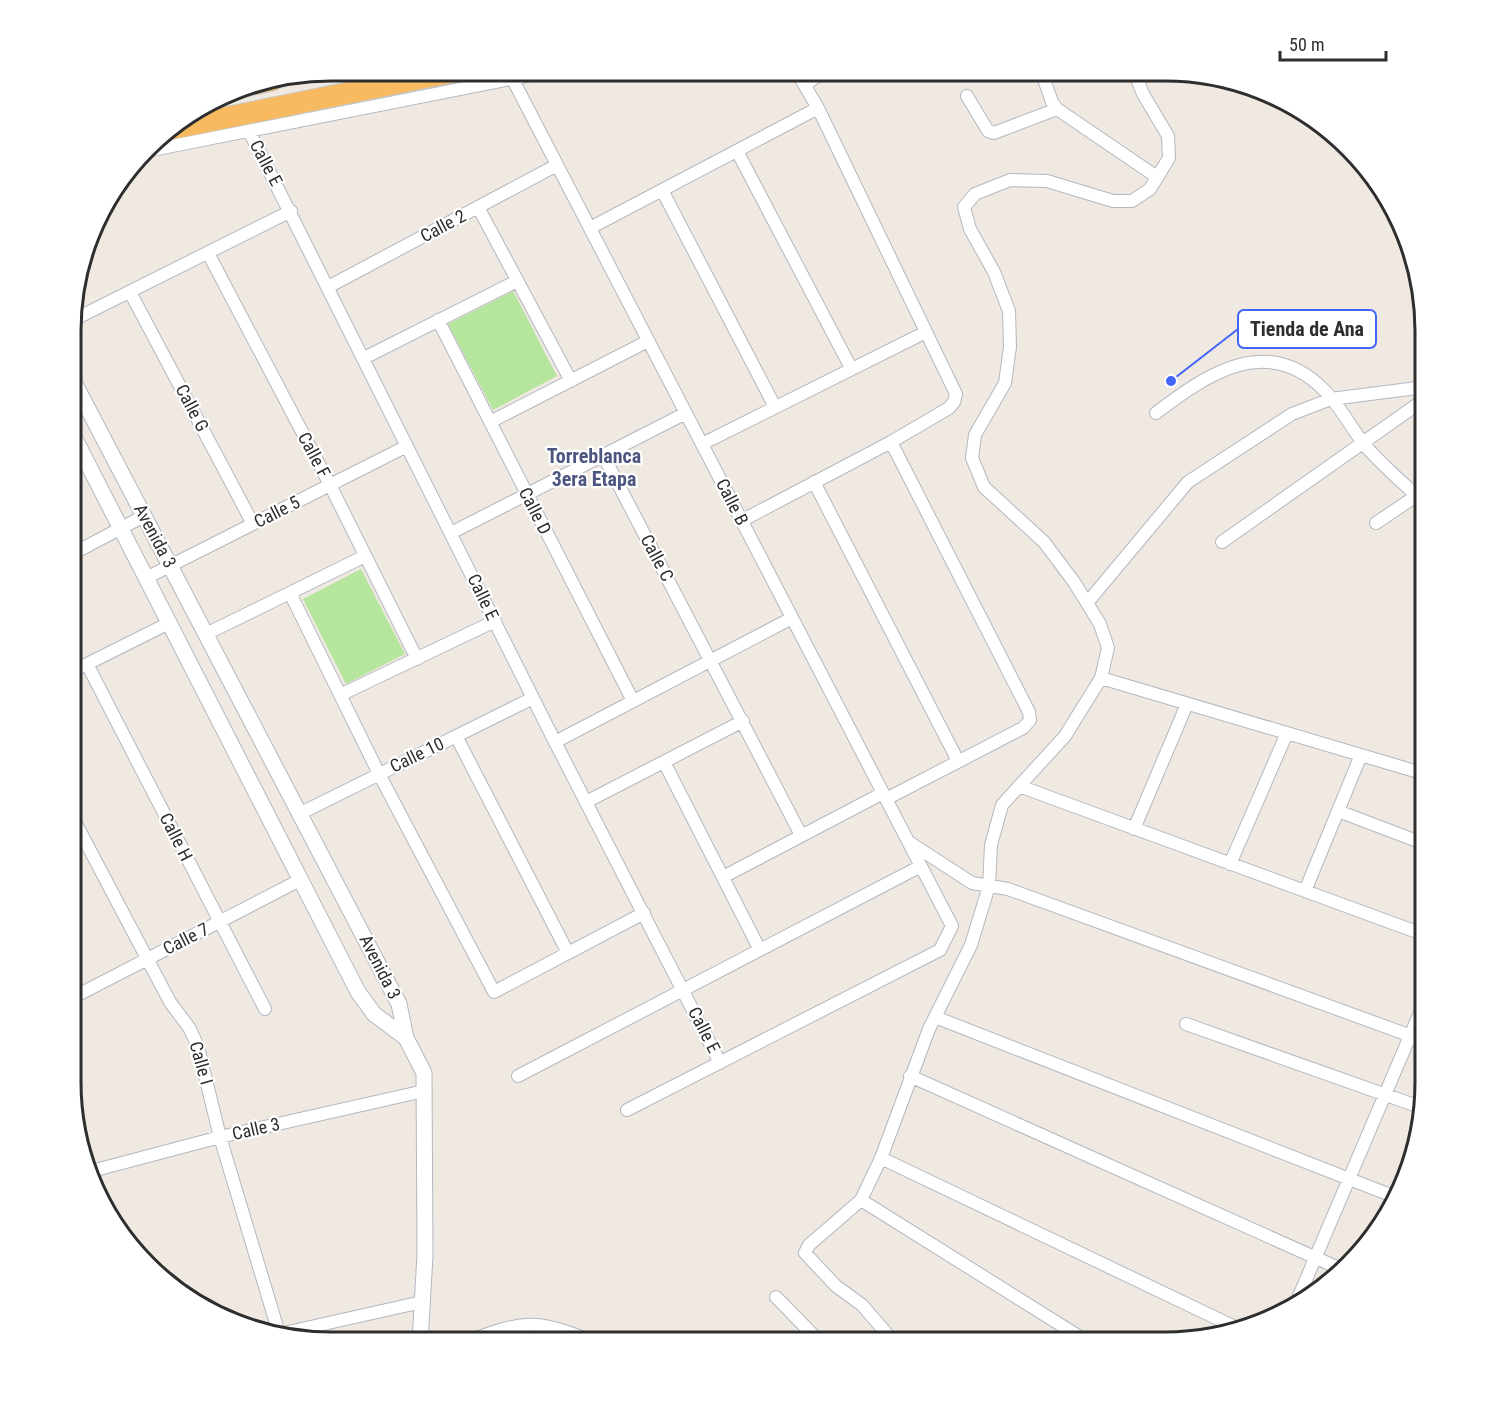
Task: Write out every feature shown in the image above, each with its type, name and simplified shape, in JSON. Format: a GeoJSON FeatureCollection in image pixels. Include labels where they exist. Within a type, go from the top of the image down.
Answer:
{"type":"FeatureCollection","features":[{"type":"Feature","properties":{"kind":"highway"},"geometry":{"type":"LineString","coordinates":[[189,125],[408,81]]}},
{"type":"Feature","properties":{"kind":"street"},"geometry":{"type":"LineString","coordinates":[[160,148],[497,81]]}},
{"type":"Feature","properties":{"kind":"street","name":"Calle B"},"geometry":{"type":"LineString","coordinates":[[514,81],[952,926],[940,950],[720,1063]]}},
{"type":"Feature","properties":{"kind":"street"},"geometry":{"type":"LineString","coordinates":[[741,520],[891,442],[954,402],[956,394],[818,108],[802,81]]}},
{"type":"Feature","properties":{"kind":"street"},"geometry":{"type":"LineString","coordinates":[[1045,81],[1057,109],[1157,177]]}},
{"type":"Feature","properties":{"kind":"street"},"geometry":{"type":"LineString","coordinates":[[885,1332],[862,1305],[836,1286],[805,1253],[809,1245],[861,1200],[881,1158],[910,1076],[935,1017],[971,945],[989,886],[991,845],[1002,805],[1065,736],[1101,678],[1108,648],[1100,624],[1044,542],[984,487],[972,458],[975,435],[1005,382],[1011,347],[1009,311],[994,272],[970,229],[964,207],[975,194],[1010,180],[1047,182],[1113,201],[1132,201],[1150,189],[1169,158],[1168,136],[1138,81]]}},
{"type":"Feature","properties":{"kind":"street"},"geometry":{"type":"LineString","coordinates":[[967,96],[988,131],[994,133],[1057,109]]}},
{"type":"Feature","properties":{"kind":"street"},"geometry":{"type":"LineString","coordinates":[[590,228],[818,108]]}},
{"type":"Feature","properties":{"kind":"street","name":"Calle E"},"geometry":{"type":"LineString","coordinates":[[249,131],[555,742],[720,1063]]}},
{"type":"Feature","properties":{"kind":"street"},"geometry":{"type":"LineString","coordinates":[[737,151],[851,368]]}},
{"type":"Feature","properties":{"kind":"street","name":"Calle 2"},"geometry":{"type":"LineString","coordinates":[[328,286],[557,165]]}},
{"type":"Feature","properties":{"kind":"street"},"geometry":{"type":"LineString","coordinates":[[662,190],[775,407]]}},
{"type":"Feature","properties":{"kind":"street"},"geometry":{"type":"LineString","coordinates":[[478,207],[571,381]]}},
{"type":"Feature","properties":{"kind":"street"},"geometry":{"type":"LineString","coordinates":[[82,316],[291,211]]}},
{"type":"Feature","properties":{"kind":"street","name":"Calle F"},"geometry":{"type":"LineString","coordinates":[[208,253],[330,485],[417,659]]}},
{"type":"Feature","properties":{"kind":"street"},"geometry":{"type":"LineString","coordinates":[[364,358],[517,280]]}},
{"type":"Feature","properties":{"kind":"street","name":"Calle G"},"geometry":{"type":"LineString","coordinates":[[130,292],[253,524]]}},
{"type":"Feature","properties":{"kind":"street","name":"Calle D"},"geometry":{"type":"LineString","coordinates":[[438,320],[633,701]]}},
{"type":"Feature","properties":{"kind":"street"},"geometry":{"type":"LineString","coordinates":[[702,444],[926,332]]}},
{"type":"Feature","properties":{"kind":"street"},"geometry":{"type":"LineString","coordinates":[[490,422],[648,340]]}},
{"type":"Feature","properties":{"kind":"street"},"geometry":{"type":"LineString","coordinates":[[1156,413],[1197,382],[1243,363],[1264,361],[1292,367],[1325,391],[1362,441],[1415,490]]}},
{"type":"Feature","properties":{"kind":"street"},"geometry":{"type":"LineString","coordinates":[[1087,603],[1188,482],[1292,414],[1331,399],[1415,388]]}},
{"type":"Feature","properties":{"kind":"street","name":"Avenida 3"},"geometry":{"type":"LineString","coordinates":[[81,395],[399,1004],[406,1038]]}},
{"type":"Feature","properties":{"kind":"street"},"geometry":{"type":"LineString","coordinates":[[1222,542],[1415,406]]}},
{"type":"Feature","properties":{"kind":"street"},"geometry":{"type":"LineString","coordinates":[[451,533],[686,413]]}},
{"type":"Feature","properties":{"kind":"street"},"geometry":{"type":"LineString","coordinates":[[723,877],[801,835],[958,762],[1023,728],[1030,720],[1029,712],[891,442]]}},
{"type":"Feature","properties":{"kind":"street","name":"Calle 5"},"geometry":{"type":"LineString","coordinates":[[146,578],[408,446]]}},
{"type":"Feature","properties":{"kind":"street","name":"Avenida 3"},"geometry":{"type":"LineString","coordinates":[[81,451],[358,992],[375,1014],[406,1038]]}},
{"type":"Feature","properties":{"kind":"street","name":"Calle C"},"geometry":{"type":"LineString","coordinates":[[603,455],[801,835]]}},
{"type":"Feature","properties":{"kind":"street"},"geometry":{"type":"LineString","coordinates":[[814,482],[958,762]]}},
{"type":"Feature","properties":{"kind":"street"},"geometry":{"type":"LineString","coordinates":[[1376,523],[1415,500]]}},
{"type":"Feature","properties":{"kind":"street"},"geometry":{"type":"LineString","coordinates":[[81,549],[144,516]]}},
{"type":"Feature","properties":{"kind":"street"},"geometry":{"type":"LineString","coordinates":[[206,634],[365,556]]}},
{"type":"Feature","properties":{"kind":"street"},"geometry":{"type":"LineString","coordinates":[[290,593],[380,774],[494,992],[644,914]]}},
{"type":"Feature","properties":{"kind":"street"},"geometry":{"type":"LineString","coordinates":[[555,742],[792,618]]}},
{"type":"Feature","properties":{"kind":"street"},"geometry":{"type":"LineString","coordinates":[[340,695],[495,621]]}},
{"type":"Feature","properties":{"kind":"street"},"geometry":{"type":"LineString","coordinates":[[81,667],[169,623]]}},
{"type":"Feature","properties":{"kind":"street","name":"Calle H"},"geometry":{"type":"LineString","coordinates":[[87,664],[265,1009]]}},
{"type":"Feature","properties":{"kind":"street"},"geometry":{"type":"LineString","coordinates":[[1101,678],[1415,771]]}},
{"type":"Feature","properties":{"kind":"street","name":"Calle 10"},"geometry":{"type":"LineString","coordinates":[[301,813],[533,698]]}},
{"type":"Feature","properties":{"kind":"street"},"geometry":{"type":"LineString","coordinates":[[1134,829],[1187,704]]}},
{"type":"Feature","properties":{"kind":"street"},"geometry":{"type":"LineString","coordinates":[[586,802],[742,721]]}},
{"type":"Feature","properties":{"kind":"street"},"geometry":{"type":"LineString","coordinates":[[1230,864],[1287,733]]}},
{"type":"Feature","properties":{"kind":"street"},"geometry":{"type":"LineString","coordinates":[[456,736],[568,954]]}},
{"type":"Feature","properties":{"kind":"street"},"geometry":{"type":"LineString","coordinates":[[1305,891],[1361,755]]}},
{"type":"Feature","properties":{"kind":"street"},"geometry":{"type":"LineString","coordinates":[[664,762],[760,950]]}},
{"type":"Feature","properties":{"kind":"street"},"geometry":{"type":"LineString","coordinates":[[1019,786],[1415,931]]}},
{"type":"Feature","properties":{"kind":"street"},"geometry":{"type":"LineString","coordinates":[[1338,811],[1415,840]]}},
{"type":"Feature","properties":{"kind":"street","name":"Calle I"},"geometry":{"type":"LineString","coordinates":[[81,833],[170,1002],[190,1029],[198,1047],[220,1137],[277,1326]]}},
{"type":"Feature","properties":{"kind":"street"},"geometry":{"type":"LineString","coordinates":[[908,842],[972,883],[1019,892],[1415,1037]]}},
{"type":"Feature","properties":{"kind":"street"},"geometry":{"type":"LineString","coordinates":[[518,1076],[921,866]]}},
{"type":"Feature","properties":{"kind":"street","name":"Calle 7"},"geometry":{"type":"LineString","coordinates":[[81,993],[300,880]]}},
{"type":"Feature","properties":{"kind":"street"},"geometry":{"type":"LineString","coordinates":[[935,1017],[1388,1194]]}},
{"type":"Feature","properties":{"kind":"street"},"geometry":{"type":"LineString","coordinates":[[1301,1292],[1415,1022]]}},
{"type":"Feature","properties":{"kind":"street"},"geometry":{"type":"LineString","coordinates":[[1186,1024],[1414,1105]]}},
{"type":"Feature","properties":{"kind":"street"},"geometry":{"type":"LineString","coordinates":[[406,1038],[424,1073],[425,1255],[420,1332]]}},
{"type":"Feature","properties":{"kind":"street"},"geometry":{"type":"LineString","coordinates":[[627,1110],[720,1063]]}},
{"type":"Feature","properties":{"kind":"street"},"geometry":{"type":"LineString","coordinates":[[910,1076],[1334,1266]]}},
{"type":"Feature","properties":{"kind":"street","name":"Calle 3"},"geometry":{"type":"LineString","coordinates":[[97,1170],[220,1137],[424,1091]]}},
{"type":"Feature","properties":{"kind":"street"},"geometry":{"type":"LineString","coordinates":[[881,1158],[1228,1324]]}},
{"type":"Feature","properties":{"kind":"street"},"geometry":{"type":"LineString","coordinates":[[861,1200],[1072,1332]]}},
{"type":"Feature","properties":{"kind":"street"},"geometry":{"type":"LineString","coordinates":[[776,1297],[810,1332]]}},
{"type":"Feature","properties":{"kind":"street"},"geometry":{"type":"LineString","coordinates":[[298,1330],[422,1302]]}},
{"type":"Feature","properties":{"kind":"street"},"geometry":{"type":"LineString","coordinates":[[494,1332],[513,1325],[538,1323],[565,1332]]}},
{"type":"Feature","properties":{"kind":"lane"},"geometry":{"type":"LineString","coordinates":[[806,88],[815,81]]}},
{"type":"Feature","properties":{"kind":"green space"},"geometry":{"type":"Polygon","coordinates":[[[513,291],[557,376],[493,410],[448,324],[513,291]]]}},
{"type":"Feature","properties":{"kind":"green space"},"geometry":{"type":"Polygon","coordinates":[[[361,569],[405,654],[346,684],[303,599],[361,569]]]}},
{"type":"Feature","properties":{"kind":"place","name":"Tienda de Ana"},"geometry":{"type":"Point","coordinates":[1171,381]}},
{"type":"Feature","properties":{"kind":"district","name":"Torreblanca 3era Etapa"},"geometry":{"type":"Point","coordinates":[594,468]}}]}
